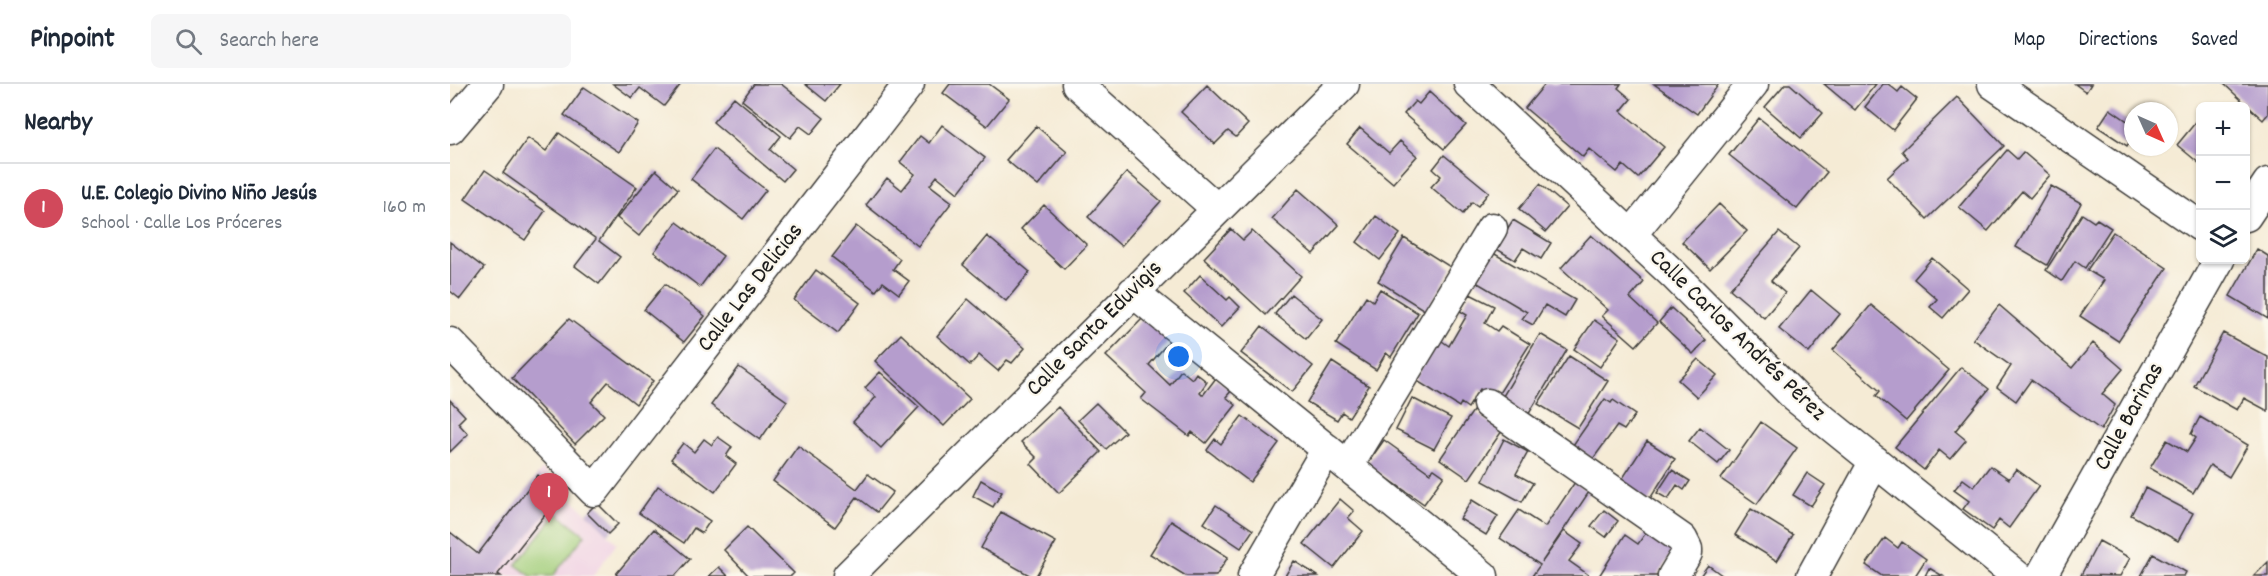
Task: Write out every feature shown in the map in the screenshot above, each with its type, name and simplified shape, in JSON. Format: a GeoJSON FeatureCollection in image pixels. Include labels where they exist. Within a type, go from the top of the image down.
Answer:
{"type":"FeatureCollection","features":[{"type":"Feature","properties":{"kind":"street"},"geometry":{"type":"LineString","coordinates":[[450,129],[488,84]]}},
{"type":"Feature","properties":{"kind":"street","name":"Calle Las Delicias"},"geometry":{"type":"LineString","coordinates":[[450,344],[594,491],[909,84]]}},
{"type":"Feature","properties":{"kind":"street"},"geometry":{"type":"LineString","coordinates":[[1077,84],[1217,209]]}},
{"type":"Feature","properties":{"kind":"street","name":"Calle Santa Eduvigis"},"geometry":{"type":"LineString","coordinates":[[848,576],[1344,84]]}},
{"type":"Feature","properties":{"kind":"street","name":"Calle Carlos Andrés Pérez"},"geometry":{"type":"LineString","coordinates":[[1469,84],[1674,275],[1795,397],[2017,576]]}},
{"type":"Feature","properties":{"kind":"street"},"geometry":{"type":"LineString","coordinates":[[1631,235],[1753,84]]}},
{"type":"Feature","properties":{"kind":"street"},"geometry":{"type":"LineString","coordinates":[[1993,84],[2196,223]]}},
{"type":"Feature","properties":{"kind":"street"},"geometry":{"type":"LineString","coordinates":[[2250,210],[2268,183]]}},
{"type":"Feature","properties":{"kind":"street"},"geometry":{"type":"LineString","coordinates":[[1253,576],[1338,458],[1492,228]]}},
{"type":"Feature","properties":{"kind":"street","name":"Calle Barinas"},"geometry":{"type":"LineString","coordinates":[[2042,576],[2217,264]]}},
{"type":"Feature","properties":{"kind":"street"},"geometry":{"type":"LineString","coordinates":[[1133,292],[1483,576]]}},
{"type":"Feature","properties":{"kind":"street"},"geometry":{"type":"LineString","coordinates":[[1488,404],[1682,539],[1686,544],[1687,553],[1672,576]]}},
{"type":"Feature","properties":{"kind":"street"},"geometry":{"type":"LineString","coordinates":[[1812,576],[1875,461]]}},
{"type":"Feature","properties":{"kind":"shaded area"},"geometry":{"type":"Polygon","coordinates":[[[542,469],[617,543],[593,576],[463,576],[542,469]]]}},
{"type":"Feature","properties":{"kind":"green space"},"geometry":{"type":"Polygon","coordinates":[[[557,513],[585,535],[553,576],[531,576],[516,565],[557,513]]]}},
{"type":"Feature","properties":{"kind":"building"},"geometry":{"type":"Polygon","coordinates":[[[613,84],[681,84],[664,106],[640,88],[632,98],[613,84]]]}},
{"type":"Feature","properties":{"kind":"building"},"geometry":{"type":"Polygon","coordinates":[[[754,84],[781,84],[824,118],[811,134],[800,126],[790,138],[742,100],[754,84]]]}},
{"type":"Feature","properties":{"kind":"building"},"geometry":{"type":"Polygon","coordinates":[[[805,84],[840,84],[826,101],[805,84]]]}},
{"type":"Feature","properties":{"kind":"building"},"geometry":{"type":"Polygon","coordinates":[[[950,84],[989,84],[1009,99],[987,126],[943,93],[950,84]]]}},
{"type":"Feature","properties":{"kind":"building"},"geometry":{"type":"Polygon","coordinates":[[[1545,84],[1621,84],[1618,88],[1631,99],[1621,111],[1664,147],[1638,178],[1623,165],[1617,172],[1589,149],[1583,157],[1525,108],[1545,84]]]}},
{"type":"Feature","properties":{"kind":"building"},"geometry":{"type":"Polygon","coordinates":[[[1654,84],[1717,84],[1718,85],[1697,114],[1654,84]]]}},
{"type":"Feature","properties":{"kind":"building"},"geometry":{"type":"Polygon","coordinates":[[[1785,84],[1790,84],[1823,113],[1801,138],[1765,107],[1785,84]]]}},
{"type":"Feature","properties":{"kind":"building"},"geometry":{"type":"Polygon","coordinates":[[[1824,84],[1876,84],[1855,110],[1824,84]]]}},
{"type":"Feature","properties":{"kind":"building"},"geometry":{"type":"Polygon","coordinates":[[[1883,84],[1888,84],[1898,92],[1902,87],[1917,99],[1893,130],[1865,107],[1883,84]]]}},
{"type":"Feature","properties":{"kind":"building"},"geometry":{"type":"Polygon","coordinates":[[[2075,84],[2091,84],[2086,92],[2075,84]]]}},
{"type":"Feature","properties":{"kind":"building"},"geometry":{"type":"Polygon","coordinates":[[[2224,84],[2268,84],[2268,114],[2263,120],[2250,108],[2250,102],[2244,102],[2224,84]]]}},
{"type":"Feature","properties":{"kind":"building"},"geometry":{"type":"Polygon","coordinates":[[[1207,85],[1248,124],[1236,137],[1228,131],[1215,144],[1181,112],[1207,85]]]}},
{"type":"Feature","properties":{"kind":"building"},"geometry":{"type":"Polygon","coordinates":[[[584,87],[638,123],[619,152],[564,115],[584,87]]]}},
{"type":"Feature","properties":{"kind":"building"},"geometry":{"type":"Polygon","coordinates":[[[1429,92],[1466,125],[1444,149],[1404,114],[1415,101],[1419,104],[1429,92]]]}},
{"type":"Feature","properties":{"kind":"building"},"geometry":{"type":"Polygon","coordinates":[[[734,97],[781,136],[770,150],[793,169],[783,181],[713,122],[734,97]]]}},
{"type":"Feature","properties":{"kind":"building"},"geometry":{"type":"Polygon","coordinates":[[[1957,97],[2004,146],[1927,219],[1887,178],[1908,158],[1902,151],[1957,97]]]}},
{"type":"Feature","properties":{"kind":"building"},"geometry":{"type":"Polygon","coordinates":[[[2110,109],[2124,119],[2124,144],[2098,127],[2110,109]]]}},
{"type":"Feature","properties":{"kind":"building"},"geometry":{"type":"Polygon","coordinates":[[[1759,118],[1827,172],[1797,209],[1729,155],[1759,118]]]}},
{"type":"Feature","properties":{"kind":"building"},"geometry":{"type":"Polygon","coordinates":[[[2196,122],[2196,161],[2178,144],[2196,122]]]}},
{"type":"Feature","properties":{"kind":"building"},"geometry":{"type":"Polygon","coordinates":[[[942,125],[985,158],[958,193],[937,176],[930,185],[952,202],[918,246],[866,205],[887,178],[902,190],[915,174],[900,162],[920,136],[929,143],[942,125]]]}},
{"type":"Feature","properties":{"kind":"building"},"geometry":{"type":"Polygon","coordinates":[[[1036,126],[1067,152],[1038,186],[1006,160],[1036,126]]]}},
{"type":"Feature","properties":{"kind":"building"},"geometry":{"type":"Polygon","coordinates":[[[1360,128],[1389,153],[1400,141],[1417,156],[1393,183],[1347,144],[1360,128]]]}},
{"type":"Feature","properties":{"kind":"building"},"geometry":{"type":"Polygon","coordinates":[[[559,133],[637,187],[599,241],[620,257],[599,284],[575,266],[596,239],[503,173],[528,138],[546,151],[559,133]]]}},
{"type":"Feature","properties":{"kind":"building"},"geometry":{"type":"Polygon","coordinates":[[[714,149],[766,190],[743,219],[691,179],[714,149]]]}},
{"type":"Feature","properties":{"kind":"building"},"geometry":{"type":"Polygon","coordinates":[[[2007,150],[2017,159],[2023,152],[2050,175],[2030,198],[2022,191],[1988,231],[1959,207],[2007,150]]]}},
{"type":"Feature","properties":{"kind":"building"},"geometry":{"type":"Polygon","coordinates":[[[1444,155],[1489,192],[1478,206],[1472,202],[1463,214],[1431,187],[1441,176],[1433,169],[1444,155]]]}},
{"type":"Feature","properties":{"kind":"building"},"geometry":{"type":"Polygon","coordinates":[[[485,170],[545,211],[525,240],[465,199],[485,170]]]}},
{"type":"Feature","properties":{"kind":"building"},"geometry":{"type":"Polygon","coordinates":[[[656,170],[678,189],[639,236],[617,218],[656,170]]]}},
{"type":"Feature","properties":{"kind":"building"},"geometry":{"type":"Polygon","coordinates":[[[1127,172],[1161,201],[1121,246],[1088,217],[1127,172]]]}},
{"type":"Feature","properties":{"kind":"building"},"geometry":{"type":"Polygon","coordinates":[[[1540,184],[1567,207],[1546,232],[1519,209],[1540,184]]]}},
{"type":"Feature","properties":{"kind":"building"},"geometry":{"type":"Polygon","coordinates":[[[2051,186],[2081,203],[2047,265],[2016,247],[2051,186]]]}},
{"type":"Feature","properties":{"kind":"building"},"geometry":{"type":"Polygon","coordinates":[[[1298,189],[1339,225],[1313,254],[1272,219],[1298,189]]]}},
{"type":"Feature","properties":{"kind":"building"},"geometry":{"type":"Polygon","coordinates":[[[1719,204],[1747,231],[1710,269],[1682,242],[1719,204]]]}},
{"type":"Feature","properties":{"kind":"building"},"geometry":{"type":"Polygon","coordinates":[[[1044,205],[1087,245],[1064,269],[1021,229],[1044,205]]]}},
{"type":"Feature","properties":{"kind":"building"},"geometry":{"type":"Polygon","coordinates":[[[2082,214],[2094,222],[2097,219],[2111,228],[2085,268],[2075,261],[2062,281],[2046,270],[2082,214]]]}},
{"type":"Feature","properties":{"kind":"building"},"geometry":{"type":"Polygon","coordinates":[[[1376,216],[1400,234],[1380,260],[1357,242],[1376,216]]]}},
{"type":"Feature","properties":{"kind":"building"},"geometry":{"type":"Polygon","coordinates":[[[1513,220],[1551,243],[1541,259],[1523,248],[1515,260],[1495,248],[1513,220]]]}},
{"type":"Feature","properties":{"kind":"building"},"geometry":{"type":"Polygon","coordinates":[[[677,222],[723,256],[700,287],[654,252],[677,222]]]}},
{"type":"Feature","properties":{"kind":"building"},"geometry":{"type":"Polygon","coordinates":[[[856,226],[900,259],[893,269],[909,281],[899,294],[883,282],[876,291],[832,257],[856,226]]]}},
{"type":"Feature","properties":{"kind":"building"},"geometry":{"type":"Polygon","coordinates":[[[1231,229],[1243,240],[1252,231],[1301,276],[1266,315],[1204,258],[1231,229]]]}},
{"type":"Feature","properties":{"kind":"building"},"geometry":{"type":"Polygon","coordinates":[[[1779,232],[1799,248],[1771,281],[1785,293],[1764,318],[1730,289],[1779,232]]]}},
{"type":"Feature","properties":{"kind":"building"},"geometry":{"type":"Polygon","coordinates":[[[2113,232],[2167,268],[2118,341],[2080,316],[2104,280],[2087,270],[2113,232]]]}},
{"type":"Feature","properties":{"kind":"building"},"geometry":{"type":"Polygon","coordinates":[[[1591,235],[1644,282],[1630,298],[1657,323],[1636,346],[1602,316],[1608,310],[1561,268],[1591,235]]]}},
{"type":"Feature","properties":{"kind":"building"},"geometry":{"type":"Polygon","coordinates":[[[987,236],[1030,272],[1006,301],[963,265],[987,236]]]}},
{"type":"Feature","properties":{"kind":"building"},"geometry":{"type":"Polygon","coordinates":[[[1404,238],[1452,268],[1426,311],[1378,281],[1404,238]]]}},
{"type":"Feature","properties":{"kind":"building"},"geometry":{"type":"Polygon","coordinates":[[[450,242],[484,268],[460,299],[450,291],[450,242]]]}},
{"type":"Feature","properties":{"kind":"building"},"geometry":{"type":"Polygon","coordinates":[[[2257,249],[2268,256],[2268,319],[2230,296],[2257,249]]]}},
{"type":"Feature","properties":{"kind":"building"},"geometry":{"type":"Polygon","coordinates":[[[1493,253],[1575,300],[1565,317],[1545,305],[1533,325],[1522,319],[1527,312],[1476,282],[1493,253]]]}},
{"type":"Feature","properties":{"kind":"building"},"geometry":{"type":"Polygon","coordinates":[[[1932,258],[1968,289],[1943,318],[1930,307],[1937,299],[1914,279],[1932,258]]]}},
{"type":"Feature","properties":{"kind":"building"},"geometry":{"type":"Polygon","coordinates":[[[816,270],[860,303],[838,333],[794,300],[816,270]]]}},
{"type":"Feature","properties":{"kind":"building"},"geometry":{"type":"Polygon","coordinates":[[[1200,275],[1227,300],[1230,297],[1240,307],[1221,327],[1184,293],[1200,275]]]}},
{"type":"Feature","properties":{"kind":"building"},"geometry":{"type":"Polygon","coordinates":[[[665,284],[705,316],[684,342],[644,310],[665,284]]]}},
{"type":"Feature","properties":{"kind":"building"},"geometry":{"type":"Polygon","coordinates":[[[1380,289],[1418,313],[1391,357],[1386,353],[1376,370],[1336,344],[1366,296],[1373,301],[1380,289]]]}},
{"type":"Feature","properties":{"kind":"building"},"geometry":{"type":"Polygon","coordinates":[[[1811,290],[1840,314],[1809,353],[1779,329],[1811,290]]]}},
{"type":"Feature","properties":{"kind":"building"},"geometry":{"type":"Polygon","coordinates":[[[1291,294],[1322,319],[1306,339],[1275,314],[1291,294]]]}},
{"type":"Feature","properties":{"kind":"building"},"geometry":{"type":"Polygon","coordinates":[[[1470,294],[1494,306],[1485,323],[1497,331],[1501,326],[1530,344],[1496,398],[1480,389],[1468,408],[1461,403],[1459,407],[1414,379],[1439,339],[1449,346],[1467,315],[1460,311],[1470,294]]]}},
{"type":"Feature","properties":{"kind":"building"},"geometry":{"type":"Polygon","coordinates":[[[968,299],[1025,348],[1012,363],[1007,360],[998,371],[979,355],[970,365],[937,336],[968,299]]]}},
{"type":"Feature","properties":{"kind":"building"},"geometry":{"type":"Polygon","coordinates":[[[1871,305],[1949,370],[1906,421],[1876,396],[1880,391],[1833,350],[1871,305]]]}},
{"type":"Feature","properties":{"kind":"building"},"geometry":{"type":"Polygon","coordinates":[[[1999,305],[2072,368],[2093,343],[2123,369],[2102,394],[2115,405],[2101,430],[2031,380],[2016,401],[1997,387],[2011,366],[1973,339],[1999,305]]]}},
{"type":"Feature","properties":{"kind":"building"},"geometry":{"type":"Polygon","coordinates":[[[1671,308],[1706,340],[1693,354],[1659,322],[1671,308]]]}},
{"type":"Feature","properties":{"kind":"building"},"geometry":{"type":"Polygon","coordinates":[[[1144,317],[1171,339],[1149,365],[1170,385],[1181,370],[1192,379],[1196,373],[1207,382],[1200,392],[1203,395],[1216,378],[1232,390],[1226,397],[1236,405],[1206,443],[1192,432],[1189,436],[1141,399],[1146,393],[1106,356],[1144,317]]]}},
{"type":"Feature","properties":{"kind":"building"},"geometry":{"type":"Polygon","coordinates":[[[569,319],[653,381],[636,404],[608,382],[591,402],[604,415],[575,444],[512,378],[569,319]]]}},
{"type":"Feature","properties":{"kind":"building"},"geometry":{"type":"Polygon","coordinates":[[[1594,320],[1620,338],[1600,367],[1574,349],[1594,320]]]}},
{"type":"Feature","properties":{"kind":"building"},"geometry":{"type":"Polygon","coordinates":[[[1262,326],[1313,366],[1292,392],[1241,353],[1262,326]]]}},
{"type":"Feature","properties":{"kind":"building"},"geometry":{"type":"Polygon","coordinates":[[[2223,333],[2268,357],[2268,411],[2244,398],[2237,410],[2194,386],[2223,333]]]}},
{"type":"Feature","properties":{"kind":"building"},"geometry":{"type":"Polygon","coordinates":[[[901,334],[970,399],[944,426],[875,361],[901,334]]]}},
{"type":"Feature","properties":{"kind":"building"},"geometry":{"type":"Polygon","coordinates":[[[1540,334],[1567,350],[1527,417],[1500,401],[1540,334]]]}},
{"type":"Feature","properties":{"kind":"building"},"geometry":{"type":"Polygon","coordinates":[[[1569,356],[1608,381],[1578,428],[1538,404],[1569,356]]]}},
{"type":"Feature","properties":{"kind":"building"},"geometry":{"type":"Polygon","coordinates":[[[1698,359],[1717,375],[1697,397],[1678,380],[1698,359]]]}},
{"type":"Feature","properties":{"kind":"building"},"geometry":{"type":"Polygon","coordinates":[[[1332,362],[1369,386],[1349,417],[1342,412],[1337,420],[1307,402],[1332,362]]]}},
{"type":"Feature","properties":{"kind":"building"},"geometry":{"type":"Polygon","coordinates":[[[739,367],[787,401],[760,440],[711,405],[739,367]]]}},
{"type":"Feature","properties":{"kind":"building"},"geometry":{"type":"Polygon","coordinates":[[[1961,367],[1989,389],[1955,431],[1966,440],[1950,459],[1939,450],[1924,470],[1895,447],[1961,367]]]}},
{"type":"Feature","properties":{"kind":"building"},"geometry":{"type":"Polygon","coordinates":[[[880,372],[919,407],[881,448],[853,422],[876,397],[865,388],[880,372]]]}},
{"type":"Feature","properties":{"kind":"building"},"geometry":{"type":"Polygon","coordinates":[[[1412,398],[1451,418],[1434,449],[1396,430],[1412,398]]]}},
{"type":"Feature","properties":{"kind":"building"},"geometry":{"type":"Polygon","coordinates":[[[1605,399],[1611,403],[1613,400],[1635,415],[1624,430],[1617,426],[1593,459],[1573,445],[1605,399]]]}},
{"type":"Feature","properties":{"kind":"building"},"geometry":{"type":"Polygon","coordinates":[[[450,400],[465,416],[458,423],[468,434],[450,452],[450,400]]]}},
{"type":"Feature","properties":{"kind":"building"},"geometry":{"type":"Polygon","coordinates":[[[1096,403],[1125,432],[1106,449],[1078,420],[1096,403]]]}},
{"type":"Feature","properties":{"kind":"building"},"geometry":{"type":"Polygon","coordinates":[[[1058,407],[1101,452],[1059,493],[1031,464],[1037,458],[1021,442],[1058,407]]]}},
{"type":"Feature","properties":{"kind":"building"},"geometry":{"type":"Polygon","coordinates":[[[1473,411],[1502,431],[1469,479],[1440,459],[1473,411]]]}},
{"type":"Feature","properties":{"kind":"building"},"geometry":{"type":"Polygon","coordinates":[[[1242,416],[1279,443],[1250,482],[1207,450],[1215,439],[1221,444],[1242,416]]]}},
{"type":"Feature","properties":{"kind":"building"},"geometry":{"type":"Polygon","coordinates":[[[2200,417],[2248,445],[2229,477],[2210,465],[2193,493],[2150,468],[2167,440],[2187,452],[2196,438],[2191,434],[2200,417]]]}},
{"type":"Feature","properties":{"kind":"building"},"geometry":{"type":"Polygon","coordinates":[[[1761,422],[1797,448],[1757,504],[1721,479],[1761,422]]]}},
{"type":"Feature","properties":{"kind":"building"},"geometry":{"type":"Polygon","coordinates":[[[1700,427],[1729,450],[1718,464],[1689,441],[1700,427]]]}},
{"type":"Feature","properties":{"kind":"building"},"geometry":{"type":"Polygon","coordinates":[[[718,437],[732,447],[726,456],[736,464],[715,492],[671,459],[683,443],[694,452],[704,439],[712,445],[718,437]]]}},
{"type":"Feature","properties":{"kind":"building"},"geometry":{"type":"Polygon","coordinates":[[[1504,439],[1528,452],[1516,474],[1533,483],[1522,502],[1483,481],[1504,439]]]}},
{"type":"Feature","properties":{"kind":"building"},"geometry":{"type":"Polygon","coordinates":[[[1384,440],[1430,473],[1434,469],[1444,476],[1424,504],[1367,464],[1384,440]]]}},
{"type":"Feature","properties":{"kind":"building"},"geometry":{"type":"Polygon","coordinates":[[[1647,441],[1675,459],[1648,502],[1621,481],[1647,441]]]}},
{"type":"Feature","properties":{"kind":"building"},"geometry":{"type":"Polygon","coordinates":[[[798,446],[857,489],[868,474],[893,492],[877,512],[857,497],[835,527],[773,481],[798,446]]]}},
{"type":"Feature","properties":{"kind":"building"},"geometry":{"type":"Polygon","coordinates":[[[1990,466],[2009,479],[2016,469],[2039,486],[2009,528],[1999,520],[1992,530],[1963,509],[1969,501],[1954,490],[1963,479],[1974,487],[1990,466]]]}},
{"type":"Feature","properties":{"kind":"building"},"geometry":{"type":"Polygon","coordinates":[[[1672,470],[1690,481],[1684,490],[1677,485],[1668,499],[1657,493],[1672,470]]]}},
{"type":"Feature","properties":{"kind":"building"},"geometry":{"type":"Polygon","coordinates":[[[1807,473],[1825,485],[1811,506],[1793,495],[1807,473]]]}},
{"type":"Feature","properties":{"kind":"building"},"geometry":{"type":"Polygon","coordinates":[[[538,475],[560,496],[498,574],[501,576],[450,576],[450,532],[478,554],[538,475]]]}},
{"type":"Feature","properties":{"kind":"building"},"geometry":{"type":"Polygon","coordinates":[[[981,480],[1002,492],[993,507],[973,496],[981,480]]]}},
{"type":"Feature","properties":{"kind":"building"},"geometry":{"type":"Polygon","coordinates":[[[1575,482],[1589,492],[1542,562],[1564,531],[1582,544],[1569,561],[1590,576],[1532,576],[1540,565],[1500,538],[1519,510],[1545,527],[1575,482]]]}},
{"type":"Feature","properties":{"kind":"building"},"geometry":{"type":"Polygon","coordinates":[[[658,486],[710,521],[702,533],[694,528],[684,543],[639,513],[658,486]]]}},
{"type":"Feature","properties":{"kind":"building"},"geometry":{"type":"Polygon","coordinates":[[[2145,488],[2193,513],[2178,541],[2131,515],[2145,488]]]}},
{"type":"Feature","properties":{"kind":"building"},"geometry":{"type":"Polygon","coordinates":[[[1340,499],[1354,511],[1348,518],[1363,531],[1334,568],[1304,544],[1340,499]]]}},
{"type":"Feature","properties":{"kind":"building"},"geometry":{"type":"Polygon","coordinates":[[[1472,500],[1498,516],[1486,535],[1460,519],[1472,500]]]}},
{"type":"Feature","properties":{"kind":"building"},"geometry":{"type":"Polygon","coordinates":[[[597,503],[618,524],[608,534],[587,513],[597,503]]]}},
{"type":"Feature","properties":{"kind":"building"},"geometry":{"type":"Polygon","coordinates":[[[1216,505],[1253,530],[1241,548],[1204,523],[1216,505]]]}},
{"type":"Feature","properties":{"kind":"building"},"geometry":{"type":"Polygon","coordinates":[[[1751,509],[1793,535],[1777,561],[1735,535],[1751,509]]]}},
{"type":"Feature","properties":{"kind":"building"},"geometry":{"type":"Polygon","coordinates":[[[1604,510],[1618,521],[1606,537],[1591,526],[1604,510]]]}},
{"type":"Feature","properties":{"kind":"building"},"geometry":{"type":"Polygon","coordinates":[[[1001,512],[1056,542],[1036,576],[1031,576],[981,548],[1001,512]]]}},
{"type":"Feature","properties":{"kind":"building"},"geometry":{"type":"Polygon","coordinates":[[[1171,521],[1228,557],[1216,576],[1186,576],[1150,554],[1171,521]]]}},
{"type":"Feature","properties":{"kind":"building"},"geometry":{"type":"Polygon","coordinates":[[[747,527],[794,573],[791,576],[749,576],[724,550],[747,527]]]}},
{"type":"Feature","properties":{"kind":"building"},"geometry":{"type":"Polygon","coordinates":[[[654,529],[690,559],[675,576],[618,576],[616,574],[654,529]]]}},
{"type":"Feature","properties":{"kind":"building"},"geometry":{"type":"Polygon","coordinates":[[[1647,531],[1675,549],[1657,576],[1599,576],[1625,535],[1638,544],[1647,531]]]}},
{"type":"Feature","properties":{"kind":"building"},"geometry":{"type":"Polygon","coordinates":[[[1885,538],[1898,548],[1902,542],[1926,559],[1915,576],[1882,576],[1866,565],[1885,538]]]}},
{"type":"Feature","properties":{"kind":"building"},"geometry":{"type":"Polygon","coordinates":[[[2099,541],[2130,558],[2120,576],[2081,575],[2099,541]]]}},
{"type":"Feature","properties":{"kind":"building"},"geometry":{"type":"Polygon","coordinates":[[[2153,554],[2186,572],[2184,576],[2141,576],[2153,554]]]}},
{"type":"Feature","properties":{"kind":"building"},"geometry":{"type":"Polygon","coordinates":[[[1294,561],[1318,576],[1285,576],[1294,561]]]}},
{"type":"Feature","properties":{"kind":"building"},"geometry":{"type":"Polygon","coordinates":[[[2268,562],[2268,576],[2254,576],[2268,562]]]}},
{"type":"Feature","properties":{"kind":"building"},"geometry":{"type":"Polygon","coordinates":[[[1708,565],[1723,576],[1700,576],[1708,565]]]}},
{"type":"Feature","properties":{"kind":"building"},"geometry":{"type":"Polygon","coordinates":[[[719,567],[728,576],[709,576],[719,567]]]}},
{"type":"Feature","properties":{"kind":"building"},"geometry":{"type":"Polygon","coordinates":[[[1929,568],[1943,576],[1925,576],[1929,568]]]}},
{"type":"Feature","properties":{"kind":"place","name":"U.E. Colegio Divino Niño Jesús"},"geometry":{"type":"Point","coordinates":[549,523]}}]}
